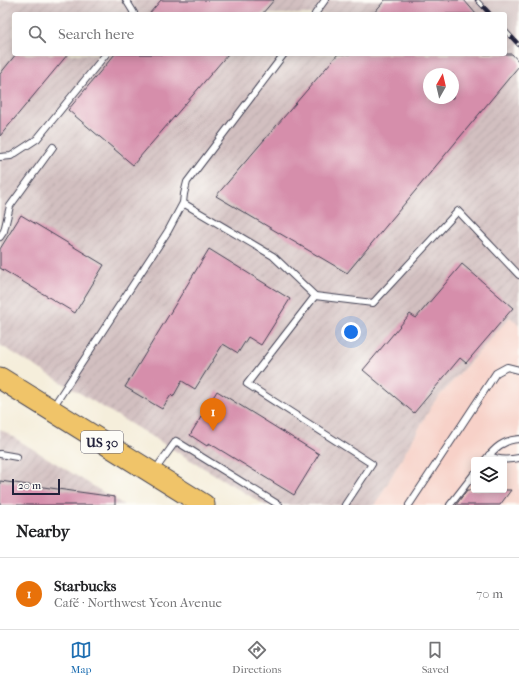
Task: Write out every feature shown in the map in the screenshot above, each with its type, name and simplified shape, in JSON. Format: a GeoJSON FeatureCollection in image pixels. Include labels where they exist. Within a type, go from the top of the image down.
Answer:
{"type":"FeatureCollection","features":[{"type":"Feature","properties":{"kind":"highway","name":"US 30"},"geometry":{"type":"LineString","coordinates":[[0,378],[204,505]]}},
{"type":"Feature","properties":{"kind":"lane"},"geometry":{"type":"LineString","coordinates":[[126,0],[133,12]]}},
{"type":"Feature","properties":{"kind":"lane"},"geometry":{"type":"LineString","coordinates":[[316,12],[325,0]]}},
{"type":"Feature","properties":{"kind":"lane"},"geometry":{"type":"LineString","coordinates":[[0,157],[11,156],[37,139],[104,56]]}},
{"type":"Feature","properties":{"kind":"lane"},"geometry":{"type":"LineString","coordinates":[[51,410],[168,231],[183,203],[187,182],[282,56]]}},
{"type":"Feature","properties":{"kind":"lane"},"geometry":{"type":"LineString","coordinates":[[0,237],[4,231],[10,206],[53,148]]}},
{"type":"Feature","properties":{"kind":"lane"},"geometry":{"type":"LineString","coordinates":[[183,203],[273,256],[315,296],[373,303],[458,211],[519,275]]}},
{"type":"Feature","properties":{"kind":"lane"},"geometry":{"type":"LineString","coordinates":[[315,296],[248,384],[372,464],[346,505]]}},
{"type":"Feature","properties":{"kind":"lane"},"geometry":{"type":"LineString","coordinates":[[409,505],[496,373],[507,367],[519,370]]}},
{"type":"Feature","properties":{"kind":"lane"},"geometry":{"type":"LineString","coordinates":[[488,457],[503,443],[519,439]]}},
{"type":"Feature","properties":{"kind":"lane"},"geometry":{"type":"LineString","coordinates":[[153,473],[176,441],[280,505]]}},
{"type":"Feature","properties":{"kind":"lane"},"geometry":{"type":"LineString","coordinates":[[0,454],[17,457]]}},
{"type":"Feature","properties":{"kind":"lane"},"geometry":{"type":"LineString","coordinates":[[507,459],[519,458]]}},
{"type":"Feature","properties":{"kind":"lane"},"geometry":{"type":"LineString","coordinates":[[450,505],[471,478]]}},
{"type":"Feature","properties":{"kind":"shaded area"},"geometry":{"type":"Polygon","coordinates":[[[0,0],[486,0],[497,12],[12,12],[12,56],[507,56],[507,23],[519,36],[519,325],[510,317],[434,402],[375,505],[265,505],[0,345],[0,0]]]}},
{"type":"Feature","properties":{"kind":"shaded area"},"geometry":{"type":"Polygon","coordinates":[[[486,0],[519,0],[519,36],[507,23],[507,12],[497,12],[486,0]]]}},
{"type":"Feature","properties":{"kind":"shaded area"},"geometry":{"type":"Polygon","coordinates":[[[510,317],[519,325],[519,505],[375,505],[434,402],[510,317]]]}},
{"type":"Feature","properties":{"kind":"shaded area"},"geometry":{"type":"Polygon","coordinates":[[[0,429],[124,505],[0,505],[0,429]]]}},
{"type":"Feature","properties":{"kind":"building"},"geometry":{"type":"Polygon","coordinates":[[[161,0],[274,0],[264,12],[151,12],[161,0]]]}},
{"type":"Feature","properties":{"kind":"building"},"geometry":{"type":"Polygon","coordinates":[[[385,0],[464,0],[474,12],[375,12],[385,0]]]}},
{"type":"Feature","properties":{"kind":"building"},"geometry":{"type":"Polygon","coordinates":[[[507,54],[512,54],[519,62],[519,66],[347,273],[216,196],[336,56],[507,56],[507,54]]]}},
{"type":"Feature","properties":{"kind":"building"},"geometry":{"type":"Polygon","coordinates":[[[14,56],[66,56],[0,136],[0,74],[14,56]]]}},
{"type":"Feature","properties":{"kind":"building"},"geometry":{"type":"Polygon","coordinates":[[[113,56],[226,56],[133,165],[68,110],[113,56]]]}},
{"type":"Feature","properties":{"kind":"building"},"geometry":{"type":"Polygon","coordinates":[[[21,215],[104,265],[75,313],[0,268],[0,249],[21,215]]]}},
{"type":"Feature","properties":{"kind":"building"},"geometry":{"type":"Polygon","coordinates":[[[209,249],[290,299],[261,345],[248,337],[238,353],[223,344],[195,389],[182,381],[173,397],[171,395],[162,409],[125,387],[209,249]]]}},
{"type":"Feature","properties":{"kind":"building"},"geometry":{"type":"Polygon","coordinates":[[[462,264],[513,308],[466,363],[460,358],[414,413],[363,370],[410,314],[416,318],[462,264]]]}},
{"type":"Feature","properties":{"kind":"building"},"geometry":{"type":"Polygon","coordinates":[[[217,391],[319,454],[294,495],[209,443],[207,446],[190,435],[217,391]]]}},
{"type":"Feature","properties":{"kind":"building"},"geometry":{"type":"Polygon","coordinates":[[[0,481],[115,497],[115,505],[0,505],[0,481]]]}},
{"type":"Feature","properties":{"kind":"building"},"geometry":{"type":"Polygon","coordinates":[[[467,490],[471,490],[471,493],[507,493],[507,490],[511,490],[500,505],[456,505],[467,490]]]}},
{"type":"Feature","properties":{"kind":"railway"},"geometry":{"type":"LineString","coordinates":[[477,0],[488,12]]}},
{"type":"Feature","properties":{"kind":"railway"},"geometry":{"type":"LineString","coordinates":[[507,32],[519,45]]}},
{"type":"Feature","properties":{"kind":"place","name":"Starbucks"},"geometry":{"type":"Point","coordinates":[213,431]}}]}
